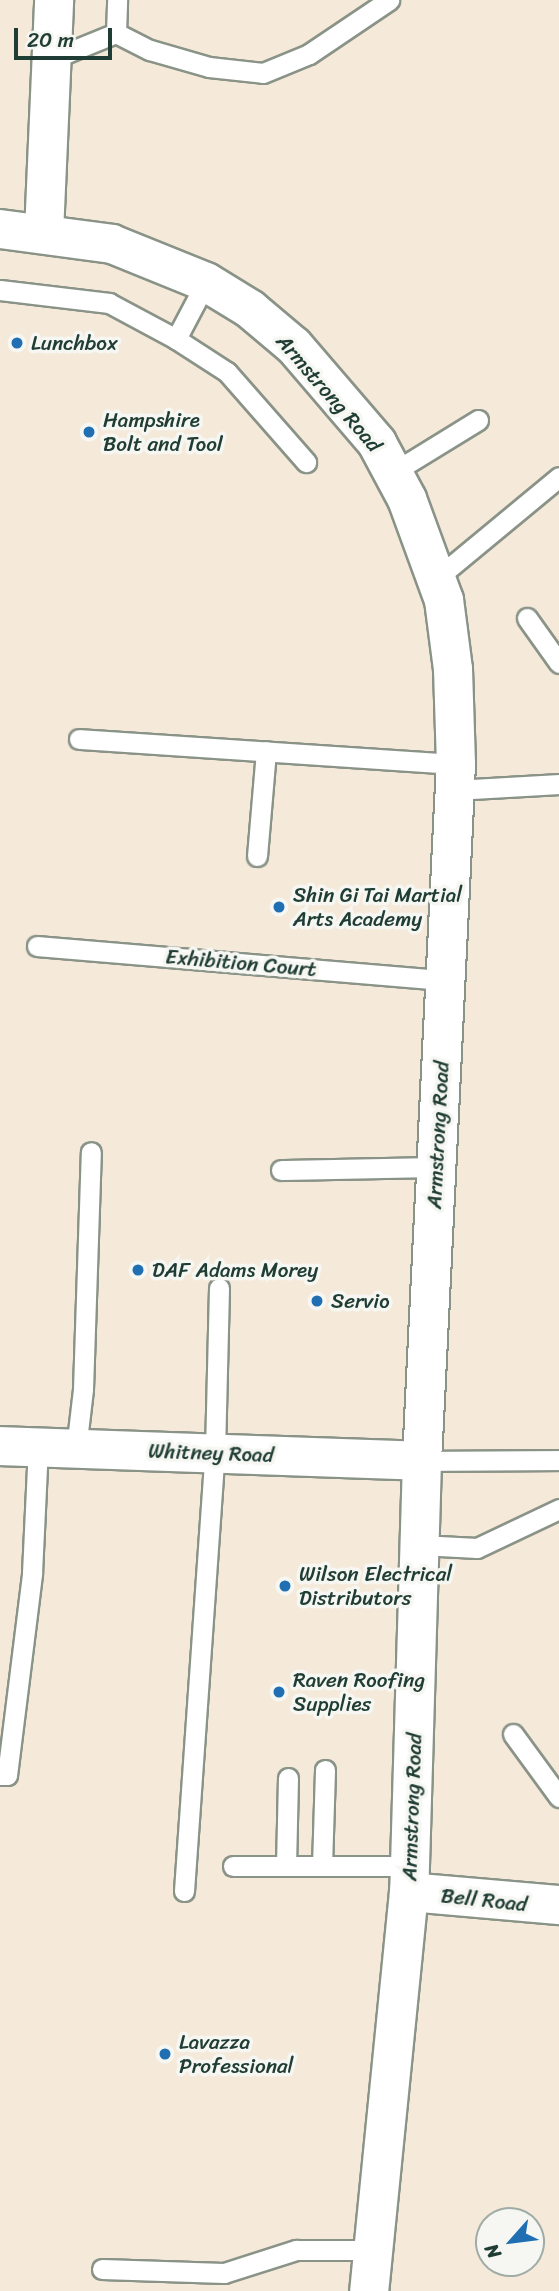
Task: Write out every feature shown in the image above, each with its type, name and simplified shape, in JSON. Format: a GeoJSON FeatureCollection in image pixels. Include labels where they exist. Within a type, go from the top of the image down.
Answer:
{"type":"FeatureCollection","features":[{"type":"Feature","properties":{"kind":"street"},"geometry":{"type":"LineString","coordinates":[[44,233],[54,0]]}},
{"type":"Feature","properties":{"kind":"street","name":"Armstrong Road"},"geometry":{"type":"LineString","coordinates":[[0,229],[112,244],[206,282],[250,309],[294,346],[377,443],[393,473],[437,578],[453,670],[456,776],[422,1461],[410,1879],[369,2291]]}},
{"type":"Feature","properties":{"kind":"street","name":"Whitney Road"},"geometry":{"type":"LineString","coordinates":[[0,1446],[422,1461]]}},
{"type":"Feature","properties":{"kind":"street","name":"Bell Road"},"geometry":{"type":"LineString","coordinates":[[410,1879],[559,1905]]}},
{"type":"Feature","properties":{"kind":"lane"},"geometry":{"type":"LineString","coordinates":[[116,33],[117,0]]}},
{"type":"Feature","properties":{"kind":"lane"},"geometry":{"type":"LineString","coordinates":[[52,59],[116,33],[150,50],[209,67],[263,73],[309,54],[389,0]]}},
{"type":"Feature","properties":{"kind":"lane"},"geometry":{"type":"LineString","coordinates":[[176,339],[206,282]]}},
{"type":"Feature","properties":{"kind":"lane"},"geometry":{"type":"LineString","coordinates":[[0,290],[109,303],[176,339],[227,372],[306,462]]}},
{"type":"Feature","properties":{"kind":"lane"},"geometry":{"type":"LineString","coordinates":[[393,473],[478,420]]}},
{"type":"Feature","properties":{"kind":"lane"},"geometry":{"type":"LineString","coordinates":[[437,578],[559,477]]}},
{"type":"Feature","properties":{"kind":"lane"},"geometry":{"type":"LineString","coordinates":[[527,618],[559,663]]}},
{"type":"Feature","properties":{"kind":"lane"},"geometry":{"type":"LineString","coordinates":[[79,739],[266,751],[456,776],[559,784]]}},
{"type":"Feature","properties":{"kind":"lane"},"geometry":{"type":"LineString","coordinates":[[257,856],[266,751]]}},
{"type":"Feature","properties":{"kind":"lane","name":"Exhibition Court"},"geometry":{"type":"LineString","coordinates":[[37,946],[446,980]]}},
{"type":"Feature","properties":{"kind":"lane"},"geometry":{"type":"LineString","coordinates":[[76,1449],[84,1376],[91,1152]]}},
{"type":"Feature","properties":{"kind":"lane"},"geometry":{"type":"LineString","coordinates":[[281,1170],[437,1167]]}},
{"type":"Feature","properties":{"kind":"lane"},"geometry":{"type":"LineString","coordinates":[[184,1891],[215,1452],[219,1288]]}},
{"type":"Feature","properties":{"kind":"lane"},"geometry":{"type":"LineString","coordinates":[[0,1775],[7,1775],[32,1573],[38,1448]]}},
{"type":"Feature","properties":{"kind":"lane"},"geometry":{"type":"LineString","coordinates":[[422,1461],[559,1460]]}},
{"type":"Feature","properties":{"kind":"lane"},"geometry":{"type":"LineString","coordinates":[[420,1545],[477,1548],[559,1509]]}},
{"type":"Feature","properties":{"kind":"lane"},"geometry":{"type":"LineString","coordinates":[[513,1734],[559,1797]]}},
{"type":"Feature","properties":{"kind":"lane"},"geometry":{"type":"LineString","coordinates":[[322,1866],[325,1770]]}},
{"type":"Feature","properties":{"kind":"lane"},"geometry":{"type":"LineString","coordinates":[[286,1866],[288,1778]]}},
{"type":"Feature","properties":{"kind":"lane"},"geometry":{"type":"LineString","coordinates":[[233,1866],[322,1866],[410,1879]]}},
{"type":"Feature","properties":{"kind":"lane"},"geometry":{"type":"LineString","coordinates":[[102,2269],[224,2273],[296,2250],[373,2250]]}},
{"type":"Feature","properties":{"kind":"place","name":"Lunchbox"},"geometry":{"type":"Point","coordinates":[17,343]}},
{"type":"Feature","properties":{"kind":"place","name":"Hampshire Bolt and Tool"},"geometry":{"type":"Point","coordinates":[89,432]}},
{"type":"Feature","properties":{"kind":"place","name":"Shin Gi Tai Martial Arts Academy"},"geometry":{"type":"Point","coordinates":[279,907]}},
{"type":"Feature","properties":{"kind":"place","name":"DAF Adams Morey"},"geometry":{"type":"Point","coordinates":[138,1270]}},
{"type":"Feature","properties":{"kind":"place","name":"Servio"},"geometry":{"type":"Point","coordinates":[317,1301]}},
{"type":"Feature","properties":{"kind":"place","name":"Wilson Electrical Distributors"},"geometry":{"type":"Point","coordinates":[285,1586]}},
{"type":"Feature","properties":{"kind":"place","name":"Raven Roofing Supplies"},"geometry":{"type":"Point","coordinates":[279,1692]}},
{"type":"Feature","properties":{"kind":"place","name":"Lavazza Professional"},"geometry":{"type":"Point","coordinates":[165,2054]}}]}
